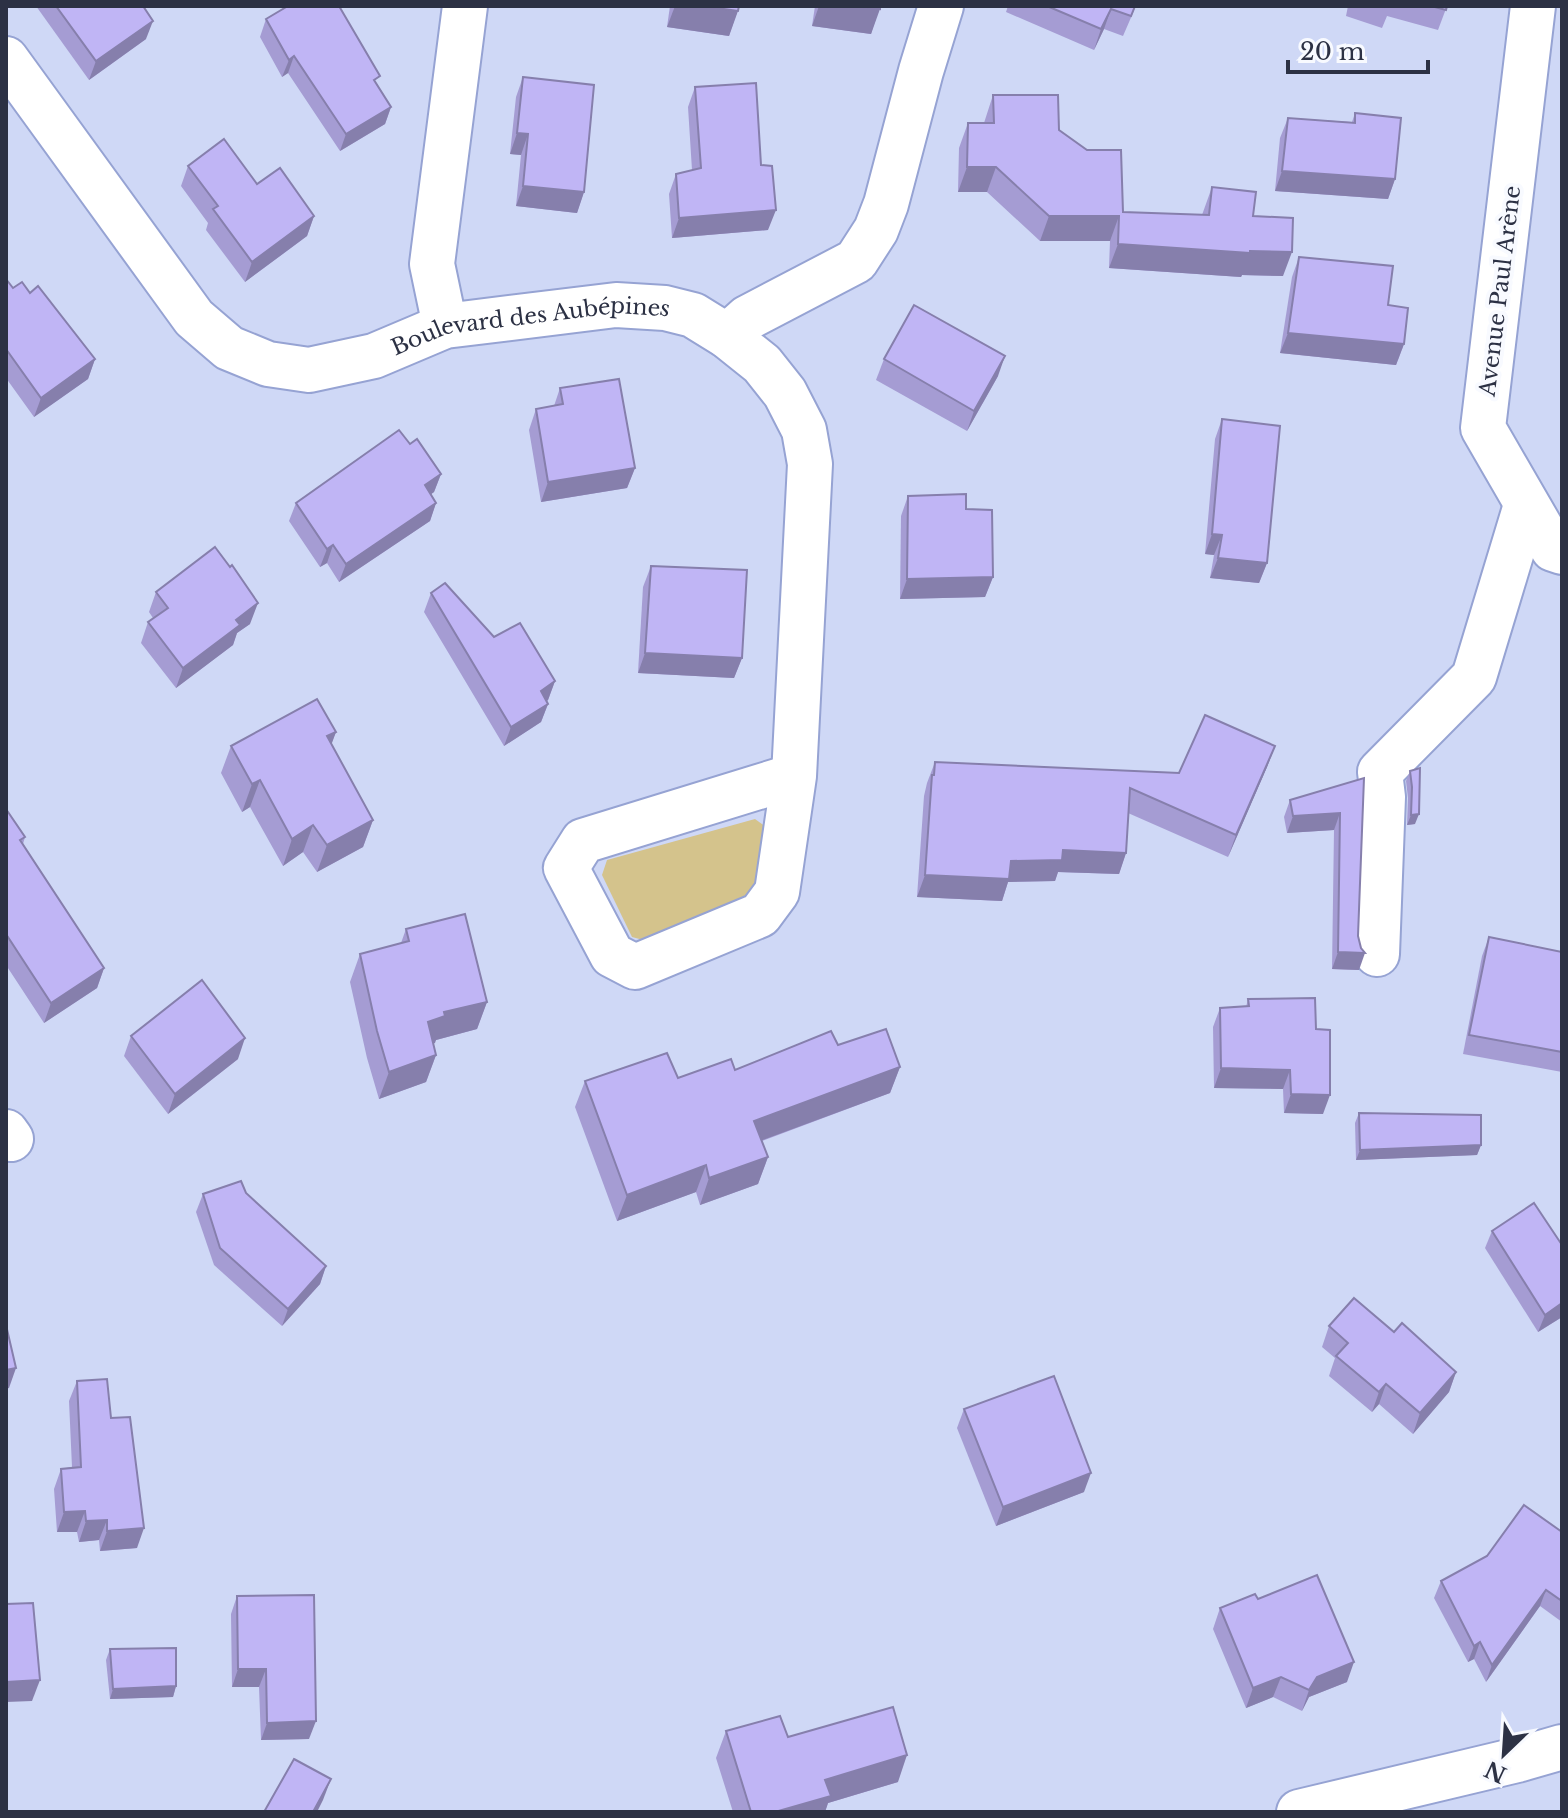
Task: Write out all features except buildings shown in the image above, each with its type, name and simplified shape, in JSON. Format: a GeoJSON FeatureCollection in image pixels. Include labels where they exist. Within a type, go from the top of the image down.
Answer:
{"type":"FeatureCollection","features":[{"type":"Feature","properties":{"kind":"street"},"geometry":{"type":"LineString","coordinates":[[445,326],[432,264],[465,6]]}},
{"type":"Feature","properties":{"kind":"street"},"geometry":{"type":"LineString","coordinates":[[727,336],[747,318],[856,261],[876,230],[886,204],[941,6]]}},
{"type":"Feature","properties":{"kind":"street","name":"Avenue Paul Arène"},"geometry":{"type":"LineString","coordinates":[[1533,6],[1483,428],[1553,549],[1562,552]]}},
{"type":"Feature","properties":{"kind":"street","name":"Boulevard des Aubépines"},"geometry":{"type":"LineString","coordinates":[[6,59],[194,318],[229,348],[268,364],[309,370],[374,356],[445,326],[616,305],[665,308],[693,315],[727,336],[762,364],[785,393],[804,430],[810,464],[794,776],[777,892],[760,915],[635,967],[612,955],[566,868],[583,841],[794,776]]}},
{"type":"Feature","properties":{"kind":"street"},"geometry":{"type":"LineString","coordinates":[[1377,954],[1383,797],[1380,772],[1474,677],[1526,505]]}},
{"type":"Feature","properties":{"kind":"street"},"geometry":{"type":"LineString","coordinates":[[1299,1812],[1562,1747]]}},
{"type":"Feature","properties":{"kind":"shaded area"},"geometry":{"type":"Polygon","coordinates":[[[755,819],[770,830],[766,886],[742,903],[647,941],[632,937],[602,875],[607,860],[755,819]]]}}]}
